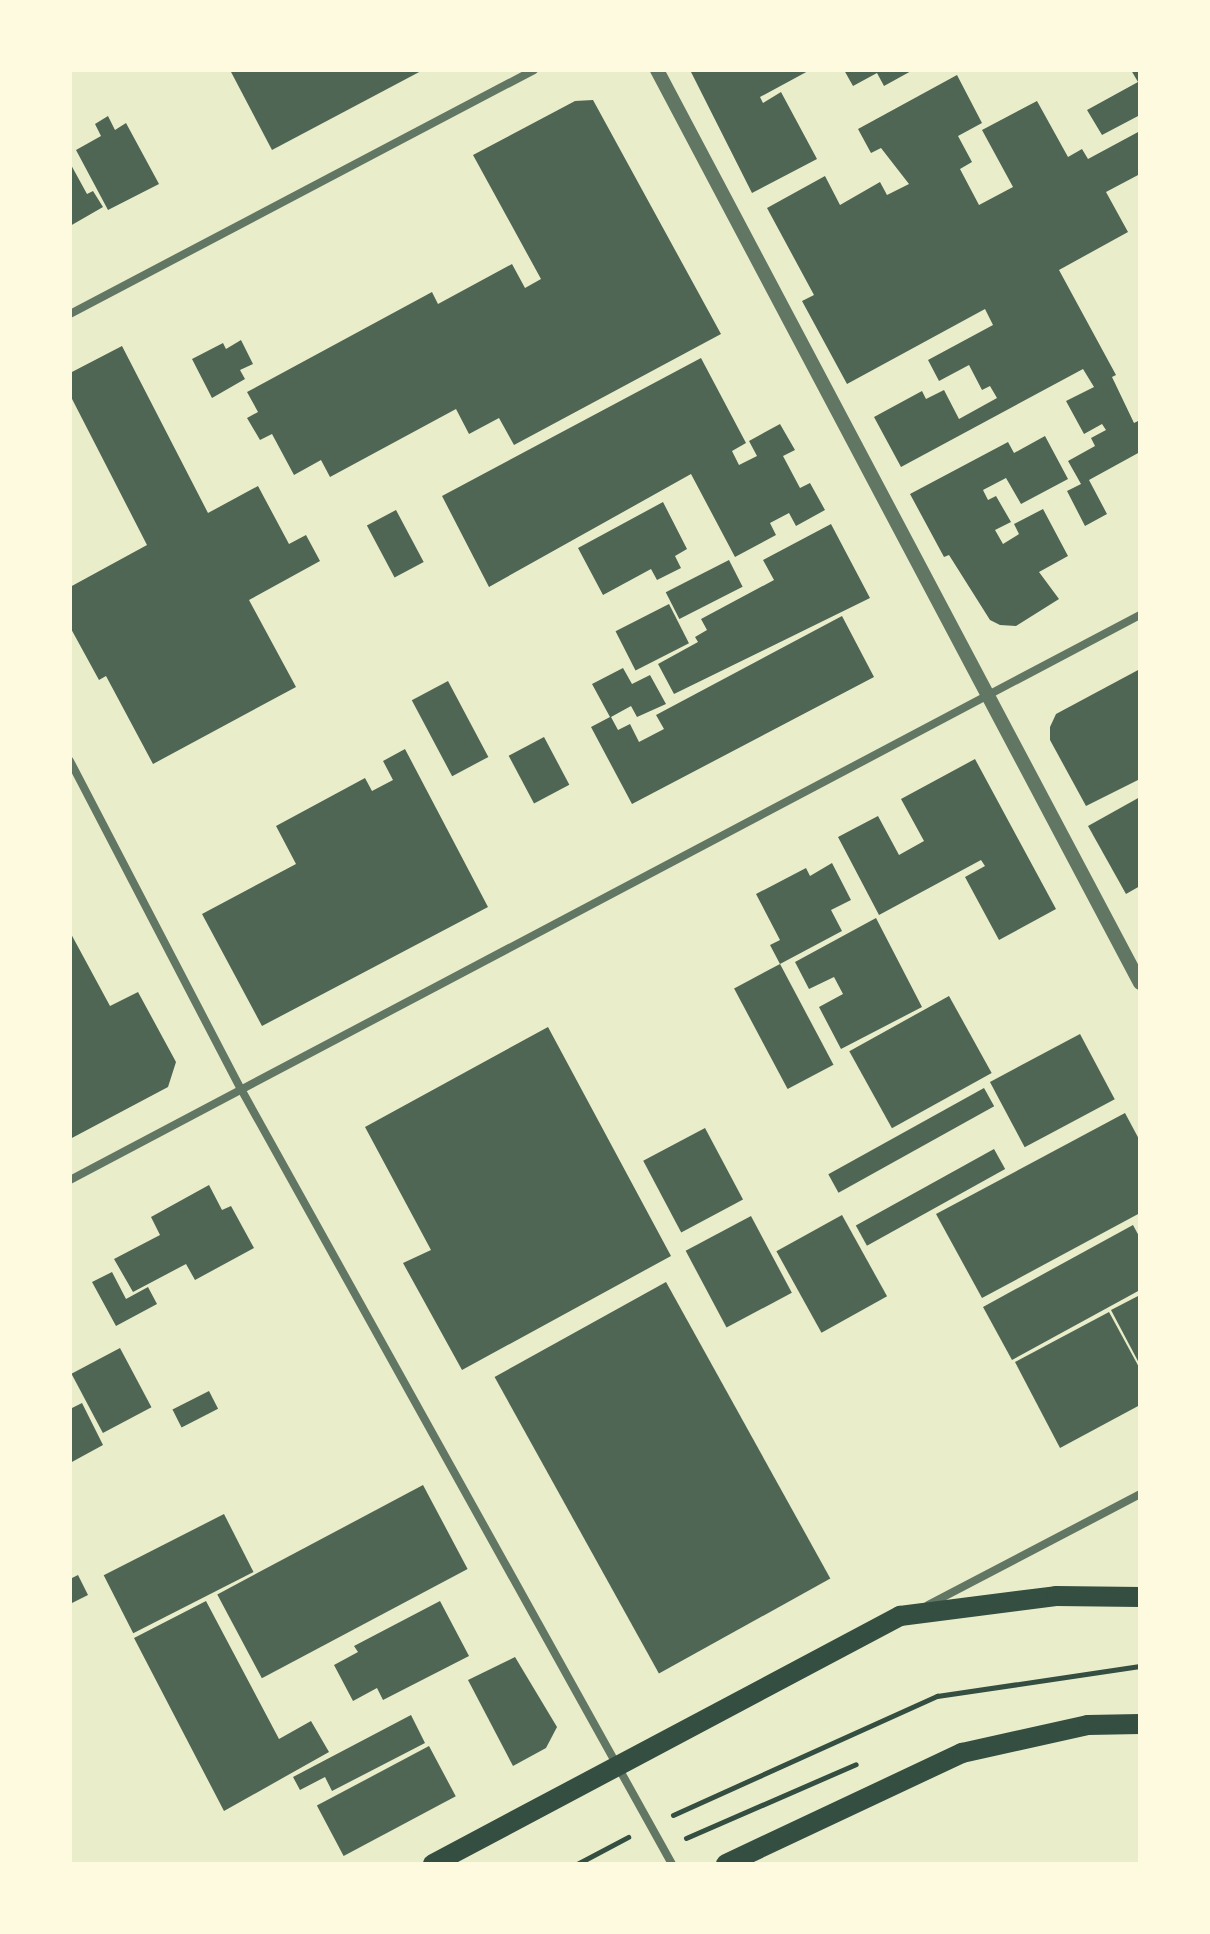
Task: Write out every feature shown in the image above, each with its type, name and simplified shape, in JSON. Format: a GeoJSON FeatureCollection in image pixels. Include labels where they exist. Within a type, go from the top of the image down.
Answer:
{"type":"FeatureCollection","features":[{"type":"Feature","properties":{"kind":"main road"},"geometry":{"type":"LineString","coordinates":[[433,1864],[616,1764],[900,1616],[1056,1596],[1140,1597]]}},
{"type":"Feature","properties":{"kind":"main road"},"geometry":{"type":"LineString","coordinates":[[726,1864],[962,1753],[1088,1725],[1140,1724]]}},
{"type":"Feature","properties":{"kind":"street"},"geometry":{"type":"LineString","coordinates":[[70,314],[534,70]]}},
{"type":"Feature","properties":{"kind":"street"},"geometry":{"type":"LineString","coordinates":[[657,70],[985,698],[1140,983]]}},
{"type":"Feature","properties":{"kind":"street"},"geometry":{"type":"LineString","coordinates":[[70,1180],[1140,615]]}},
{"type":"Feature","properties":{"kind":"street"},"geometry":{"type":"LineString","coordinates":[[70,761],[241,1089],[672,1864]]}},
{"type":"Feature","properties":{"kind":"street"},"geometry":{"type":"LineString","coordinates":[[900,1616],[1140,1494]]}},
{"type":"Feature","properties":{"kind":"path"},"geometry":{"type":"LineString","coordinates":[[577,1864],[650,1825],[937,1696],[1140,1666]]}},
{"type":"Feature","properties":{"kind":"building"},"geometry":{"type":"Polygon","coordinates":[[[230,70],[423,70],[272,150],[230,70]]]}},
{"type":"Feature","properties":{"kind":"building"},"geometry":{"type":"Polygon","coordinates":[[[690,70],[810,70],[760,97],[763,103],[781,92],[817,159],[752,193],[690,70]]]}},
{"type":"Feature","properties":{"kind":"building"},"geometry":{"type":"Polygon","coordinates":[[[844,70],[913,70],[884,86],[877,73],[853,86],[844,70]]]}},
{"type":"Feature","properties":{"kind":"building"},"geometry":{"type":"Polygon","coordinates":[[[1131,70],[1140,70],[1140,115],[1102,135],[1087,110],[1138,82],[1131,70]]]}},
{"type":"Feature","properties":{"kind":"building"},"geometry":{"type":"Polygon","coordinates":[[[957,75],[982,123],[958,136],[972,162],[960,169],[979,205],[1013,187],[982,130],[1037,101],[1068,157],[1082,149],[1088,159],[1140,131],[1140,174],[1106,192],[1128,232],[1059,270],[1116,375],[1112,377],[1134,423],[1140,420],[1140,452],[1089,480],[1107,514],[1085,526],[1067,491],[1081,484],[1068,461],[1095,446],[1091,438],[1106,430],[1102,424],[1084,434],[1066,401],[1094,387],[1083,369],[901,467],[874,417],[922,391],[926,399],[944,390],[959,419],[997,398],[990,386],[982,390],[969,365],[939,381],[928,360],[993,325],[985,309],[847,384],[802,301],[814,295],[767,208],[825,176],[840,205],[880,182],[887,195],[909,184],[881,148],[871,153],[858,129],[957,75]]]}},
{"type":"Feature","properties":{"kind":"building"},"geometry":{"type":"Polygon","coordinates":[[[593,100],[721,334],[514,445],[499,418],[469,434],[456,409],[330,477],[321,460],[294,475],[272,434],[260,440],[247,418],[258,412],[247,392],[432,292],[438,304],[512,264],[525,288],[541,279],[473,155],[575,101],[593,100]]]}},
{"type":"Feature","properties":{"kind":"building"},"geometry":{"type":"Polygon","coordinates":[[[108,116],[115,130],[126,123],[159,184],[108,210],[76,150],[101,136],[95,124],[108,116]]]}},
{"type":"Feature","properties":{"kind":"building"},"geometry":{"type":"Polygon","coordinates":[[[70,163],[87,194],[93,191],[103,207],[70,226],[70,163]]]}},
{"type":"Feature","properties":{"kind":"building"},"geometry":{"type":"Polygon","coordinates":[[[241,340],[253,364],[240,370],[245,379],[212,398],[192,359],[223,343],[226,349],[241,340]]]}},
{"type":"Feature","properties":{"kind":"building"},"geometry":{"type":"Polygon","coordinates":[[[122,346],[208,513],[258,486],[289,544],[306,535],[320,561],[249,600],[296,687],[153,764],[106,676],[99,680],[70,627],[70,587],[147,545],[70,395],[70,373],[122,346]]]}},
{"type":"Feature","properties":{"kind":"building"},"geometry":{"type":"Polygon","coordinates":[[[701,358],[746,443],[732,451],[739,465],[757,456],[749,441],[780,424],[795,450],[783,456],[800,488],[810,483],[825,510],[796,526],[789,513],[770,523],[776,535],[735,557],[691,474],[489,587],[442,496],[701,358]]]}},
{"type":"Feature","properties":{"kind":"building"},"geometry":{"type":"Polygon","coordinates":[[[1045,436],[1068,479],[1021,504],[1006,478],[983,490],[988,500],[996,496],[1011,522],[995,530],[1003,544],[1019,534],[1014,524],[1043,509],[1068,556],[1039,572],[1059,599],[1016,626],[1000,625],[990,620],[949,555],[944,557],[910,494],[1008,442],[1014,453],[1045,436]]]}},
{"type":"Feature","properties":{"kind":"building"},"geometry":{"type":"Polygon","coordinates":[[[663,502],[687,549],[675,556],[681,568],[657,580],[651,569],[603,595],[578,548],[663,502]]]}},
{"type":"Feature","properties":{"kind":"building"},"geometry":{"type":"Polygon","coordinates":[[[396,510],[424,562],[395,578],[367,525],[396,510]]]}},
{"type":"Feature","properties":{"kind":"building"},"geometry":{"type":"Polygon","coordinates":[[[831,524],[870,598],[674,694],[658,664],[698,642],[695,637],[707,630],[701,619],[774,580],[763,560],[831,524]]]}},
{"type":"Feature","properties":{"kind":"building"},"geometry":{"type":"Polygon","coordinates":[[[729,560],[743,587],[679,619],[666,592],[729,560]]]}},
{"type":"Feature","properties":{"kind":"building"},"geometry":{"type":"Polygon","coordinates":[[[669,604],[689,643],[636,670],[616,631],[669,604]]]}},
{"type":"Feature","properties":{"kind":"building"},"geometry":{"type":"Polygon","coordinates":[[[842,616],[874,677],[632,804],[591,727],[610,717],[592,684],[623,668],[632,684],[650,675],[666,704],[637,717],[631,706],[611,717],[618,730],[630,724],[639,742],[664,729],[656,715],[842,616]]]}},
{"type":"Feature","properties":{"kind":"building"},"geometry":{"type":"Polygon","coordinates":[[[1140,669],[1140,779],[1086,806],[1050,740],[1050,727],[1056,714],[1140,669]]]}},
{"type":"Feature","properties":{"kind":"building"},"geometry":{"type":"Polygon","coordinates":[[[448,681],[488,757],[452,776],[412,700],[448,681]]]}},
{"type":"Feature","properties":{"kind":"building"},"geometry":{"type":"Polygon","coordinates":[[[544,737],[569,785],[534,803],[509,756],[544,737]]]}},
{"type":"Feature","properties":{"kind":"building"},"geometry":{"type":"Polygon","coordinates":[[[405,749],[488,907],[262,1026],[202,914],[296,864],[276,826],[365,778],[372,791],[393,780],[383,761],[405,749]]]}},
{"type":"Feature","properties":{"kind":"building"},"geometry":{"type":"Polygon","coordinates":[[[975,759],[1056,909],[999,940],[965,877],[985,866],[981,860],[879,915],[838,837],[878,816],[899,855],[924,841],[901,799],[975,759]]]}},
{"type":"Feature","properties":{"kind":"building"},"geometry":{"type":"Polygon","coordinates":[[[1140,797],[1140,886],[1126,894],[1088,826],[1140,797]]]}},
{"type":"Feature","properties":{"kind":"building"},"geometry":{"type":"Polygon","coordinates":[[[832,863],[851,900],[831,910],[842,931],[780,964],[770,945],[780,940],[756,894],[806,868],[810,876],[832,863]]]}},
{"type":"Feature","properties":{"kind":"building"},"geometry":{"type":"Polygon","coordinates":[[[876,918],[922,1007],[841,1049],[819,1007],[843,994],[834,977],[809,989],[795,962],[876,918]]]}},
{"type":"Feature","properties":{"kind":"building"},"geometry":{"type":"Polygon","coordinates":[[[70,932],[110,1006],[138,992],[176,1062],[168,1087],[70,1139],[70,932]]]}},
{"type":"Feature","properties":{"kind":"building"},"geometry":{"type":"Polygon","coordinates":[[[780,964],[834,1065],[788,1089],[734,988],[780,964]]]}},
{"type":"Feature","properties":{"kind":"building"},"geometry":{"type":"Polygon","coordinates":[[[949,996],[992,1073],[892,1128],[849,1051],[949,996]]]}},
{"type":"Feature","properties":{"kind":"building"},"geometry":{"type":"Polygon","coordinates":[[[548,1027],[671,1256],[462,1370],[403,1263],[431,1250],[365,1127],[548,1027]]]}},
{"type":"Feature","properties":{"kind":"building"},"geometry":{"type":"Polygon","coordinates":[[[1080,1034],[1115,1099],[1025,1147],[990,1082],[1080,1034]]]}},
{"type":"Feature","properties":{"kind":"building"},"geometry":{"type":"Polygon","coordinates":[[[984,1088],[994,1106],[838,1193],[828,1174],[984,1088]]]}},
{"type":"Feature","properties":{"kind":"building"},"geometry":{"type":"Polygon","coordinates":[[[1125,1113],[1140,1141],[1140,1213],[982,1298],[936,1214],[1125,1113]]]}},
{"type":"Feature","properties":{"kind":"building"},"geometry":{"type":"Polygon","coordinates":[[[705,1128],[743,1200],[681,1232],[643,1161],[705,1128]]]}},
{"type":"Feature","properties":{"kind":"building"},"geometry":{"type":"Polygon","coordinates":[[[994,1149],[1005,1169],[867,1246],[856,1226],[994,1149]]]}},
{"type":"Feature","properties":{"kind":"building"},"geometry":{"type":"Polygon","coordinates":[[[209,1185],[222,1210],[231,1206],[254,1248],[195,1280],[186,1264],[133,1292],[114,1259],[160,1235],[151,1217],[209,1185]]]}},
{"type":"Feature","properties":{"kind":"building"},"geometry":{"type":"Polygon","coordinates":[[[842,1215],[887,1296],[821,1333],[776,1251],[842,1215]]]}},
{"type":"Feature","properties":{"kind":"building"},"geometry":{"type":"Polygon","coordinates":[[[751,1216],[792,1293],[727,1328],[686,1251],[751,1216]]]}},
{"type":"Feature","properties":{"kind":"building"},"geometry":{"type":"Polygon","coordinates":[[[1133,1225],[1140,1238],[1140,1290],[1012,1360],[983,1307],[1133,1225]]]}},
{"type":"Feature","properties":{"kind":"building"},"geometry":{"type":"Polygon","coordinates":[[[112,1272],[126,1299],[148,1287],[157,1304],[116,1326],[92,1282],[112,1272]]]}},
{"type":"Feature","properties":{"kind":"building"},"geometry":{"type":"Polygon","coordinates":[[[666,1282],[830,1578],[659,1674],[495,1377],[666,1282]]]}},
{"type":"Feature","properties":{"kind":"building"},"geometry":{"type":"Polygon","coordinates":[[[1140,1295],[1140,1365],[1111,1310],[1140,1295]]]}},
{"type":"Feature","properties":{"kind":"building"},"geometry":{"type":"Polygon","coordinates":[[[1109,1312],[1140,1369],[1140,1405],[1060,1448],[1015,1362],[1109,1312]]]}},
{"type":"Feature","properties":{"kind":"building"},"geometry":{"type":"Polygon","coordinates":[[[120,1348],[151,1407],[103,1433],[71,1374],[120,1348]]]}},
{"type":"Feature","properties":{"kind":"building"},"geometry":{"type":"Polygon","coordinates":[[[209,1391],[218,1409],[182,1427],[172,1410],[209,1391]]]}},
{"type":"Feature","properties":{"kind":"building"},"geometry":{"type":"Polygon","coordinates":[[[82,1403],[103,1445],[70,1463],[70,1409],[82,1403]]]}},
{"type":"Feature","properties":{"kind":"building"},"geometry":{"type":"Polygon","coordinates":[[[423,1485],[468,1569],[262,1678],[217,1594],[423,1485]]]}},
{"type":"Feature","properties":{"kind":"building"},"geometry":{"type":"Polygon","coordinates":[[[224,1514],[254,1572],[133,1633],[104,1575],[224,1514]]]}},
{"type":"Feature","properties":{"kind":"building"},"geometry":{"type":"Polygon","coordinates":[[[78,1575],[88,1595],[70,1604],[70,1579],[78,1575]]]}},
{"type":"Feature","properties":{"kind":"building"},"geometry":{"type":"Polygon","coordinates":[[[206,1601],[279,1739],[311,1721],[329,1752],[224,1811],[134,1638],[206,1601]]]}},
{"type":"Feature","properties":{"kind":"building"},"geometry":{"type":"Polygon","coordinates":[[[440,1601],[469,1656],[383,1700],[377,1688],[353,1701],[334,1665],[358,1652],[354,1646],[440,1601]]]}},
{"type":"Feature","properties":{"kind":"building"},"geometry":{"type":"Polygon","coordinates":[[[515,1657],[557,1727],[546,1748],[513,1766],[468,1680],[515,1657]]]}},
{"type":"Feature","properties":{"kind":"building"},"geometry":{"type":"Polygon","coordinates":[[[411,1715],[425,1743],[332,1791],[325,1777],[300,1790],[293,1777],[411,1715]]]}},
{"type":"Feature","properties":{"kind":"building"},"geometry":{"type":"Polygon","coordinates":[[[429,1746],[456,1796],[344,1856],[317,1806],[429,1746]]]}}]}
